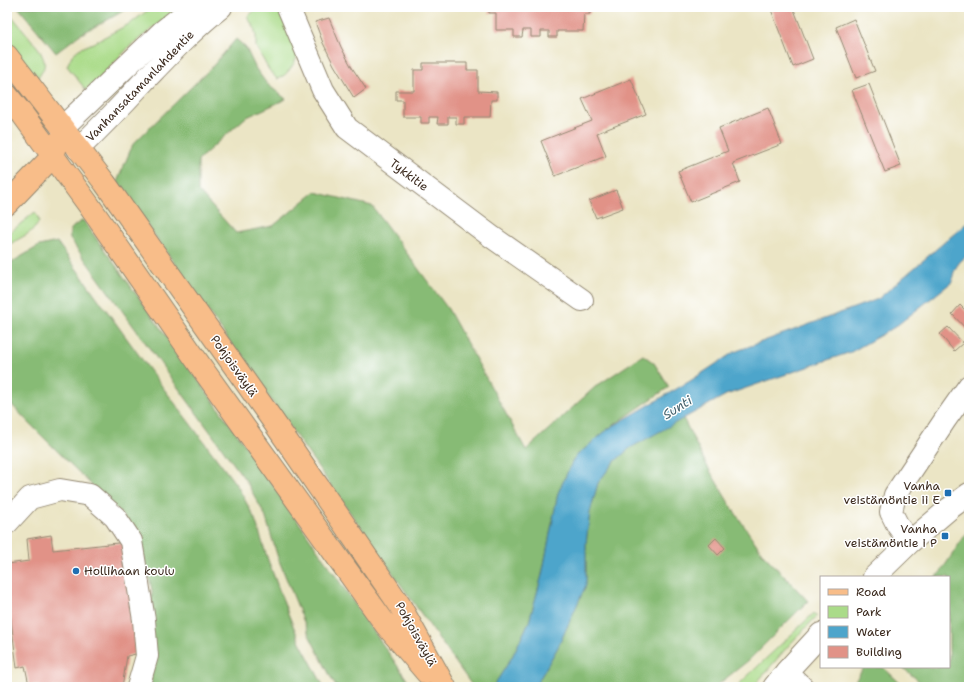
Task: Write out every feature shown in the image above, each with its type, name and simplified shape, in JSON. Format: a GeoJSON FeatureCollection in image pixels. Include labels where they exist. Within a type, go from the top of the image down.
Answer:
{"type":"FeatureCollection","features":[{"type":"Feature","properties":{"kind":"main road","name":"Pohjoisväylä"},"geometry":{"type":"LineString","coordinates":[[7,56],[109,189],[267,411],[399,604],[445,687]]}},
{"type":"Feature","properties":{"kind":"main road","name":"Pohjoisväylä"},"geometry":{"type":"LineString","coordinates":[[7,95],[88,204],[204,371],[386,625],[438,687]]}},
{"type":"Feature","properties":{"kind":"main road"},"geometry":{"type":"LineString","coordinates":[[7,204],[53,156],[62,128]]}},
{"type":"Feature","properties":{"kind":"main road"},"geometry":{"type":"LineString","coordinates":[[53,156],[78,149]]}},
{"type":"Feature","properties":{"kind":"street","name":"Vanhansatamanlahdentie"},"geometry":{"type":"LineString","coordinates":[[62,128],[163,31],[193,7]]}},
{"type":"Feature","properties":{"kind":"street","name":"Vanhansatamanlahdentie"},"geometry":{"type":"LineString","coordinates":[[78,149],[106,122],[164,60],[205,20],[221,7]]}},
{"type":"Feature","properties":{"kind":"street","name":"Tykkitie"},"geometry":{"type":"LineString","coordinates":[[288,7],[323,90],[347,128],[492,237],[582,300]]}},
{"type":"Feature","properties":{"kind":"street"},"geometry":{"type":"LineString","coordinates":[[910,542],[898,526],[891,512],[895,495],[969,386]]}},
{"type":"Feature","properties":{"kind":"street"},"geometry":{"type":"LineString","coordinates":[[7,522],[30,498],[60,490],[90,495],[115,518],[131,541],[144,620],[147,656],[138,687]]}},
{"type":"Feature","properties":{"kind":"street"},"geometry":{"type":"LineString","coordinates":[[875,576],[910,542],[969,494]]}},
{"type":"Feature","properties":{"kind":"street"},"geometry":{"type":"LineString","coordinates":[[802,687],[780,680],[820,635]]}},
{"type":"Feature","properties":{"kind":"green space"},"geometry":{"type":"Polygon","coordinates":[[[18,7],[130,7],[79,35],[56,53],[18,7]]]}},
{"type":"Feature","properties":{"kind":"green space"},"geometry":{"type":"Polygon","coordinates":[[[152,7],[181,7],[131,45],[94,84],[86,90],[67,66],[72,55],[79,49],[131,23],[152,7]]]}},
{"type":"Feature","properties":{"kind":"green space"},"geometry":{"type":"Polygon","coordinates":[[[259,7],[277,7],[299,53],[288,72],[277,79],[269,70],[256,47],[254,27],[247,17],[259,7]]]}},
{"type":"Feature","properties":{"kind":"green space"},"geometry":{"type":"Polygon","coordinates":[[[7,10],[39,49],[44,61],[44,67],[38,78],[7,41],[7,10]]]}},
{"type":"Feature","properties":{"kind":"green space"},"geometry":{"type":"Polygon","coordinates":[[[236,39],[246,48],[256,69],[267,84],[286,99],[245,118],[198,160],[198,191],[236,233],[273,226],[315,192],[372,206],[448,309],[526,450],[595,387],[643,355],[654,363],[669,387],[608,429],[574,458],[558,493],[542,575],[529,622],[512,657],[493,687],[473,687],[117,182],[133,144],[212,67],[236,39]]]}},
{"type":"Feature","properties":{"kind":"green space"},"geometry":{"type":"Polygon","coordinates":[[[35,212],[39,220],[35,228],[31,232],[7,246],[7,235],[35,212]]]}},
{"type":"Feature","properties":{"kind":"green space"},"geometry":{"type":"Polygon","coordinates":[[[83,220],[260,466],[412,687],[336,687],[310,637],[278,558],[265,515],[246,481],[70,239],[71,229],[83,220]]]}},
{"type":"Feature","properties":{"kind":"green space"},"geometry":{"type":"Polygon","coordinates":[[[57,242],[149,369],[238,487],[255,519],[268,560],[300,642],[324,687],[151,687],[152,590],[141,545],[124,517],[7,400],[7,265],[39,246],[57,242]]]}},
{"type":"Feature","properties":{"kind":"green space"},"geometry":{"type":"Polygon","coordinates":[[[683,418],[706,464],[730,505],[763,554],[808,601],[749,660],[715,687],[535,687],[558,647],[586,585],[586,543],[590,512],[598,483],[613,463],[630,448],[683,418]]]}},
{"type":"Feature","properties":{"kind":"green space"},"geometry":{"type":"Polygon","coordinates":[[[969,529],[969,600],[965,603],[969,609],[969,687],[926,687],[903,668],[950,668],[950,576],[936,576],[940,573],[969,529]]]}},
{"type":"Feature","properties":{"kind":"green space"},"geometry":{"type":"Polygon","coordinates":[[[814,613],[817,616],[789,645],[753,687],[736,687],[814,613]]]}},
{"type":"Feature","properties":{"kind":"green space"},"geometry":{"type":"Polygon","coordinates":[[[863,668],[884,668],[904,687],[859,687],[854,683],[863,668]]]}},
{"type":"Feature","properties":{"kind":"water","name":"Sunti"},"geometry":{"type":"Polygon","coordinates":[[[969,221],[969,255],[957,266],[952,282],[895,327],[851,352],[726,395],[630,448],[613,463],[598,483],[590,512],[586,543],[586,585],[558,647],[535,687],[493,687],[512,657],[529,622],[542,575],[558,493],[574,458],[608,429],[690,381],[734,352],[878,299],[969,221]]]}},
{"type":"Feature","properties":{"kind":"building"},"geometry":{"type":"Polygon","coordinates":[[[489,7],[590,7],[590,14],[584,14],[583,31],[557,31],[557,37],[549,37],[549,31],[541,31],[541,37],[531,37],[531,30],[523,30],[522,37],[514,37],[514,30],[496,30],[496,13],[489,13],[489,7]]]}},
{"type":"Feature","properties":{"kind":"building"},"geometry":{"type":"Polygon","coordinates":[[[770,7],[793,7],[813,59],[793,67],[770,7]]]}},
{"type":"Feature","properties":{"kind":"building"},"geometry":{"type":"Polygon","coordinates":[[[329,18],[341,47],[366,89],[354,98],[334,65],[315,22],[329,18]]]}},
{"type":"Feature","properties":{"kind":"building"},"geometry":{"type":"Polygon","coordinates":[[[854,19],[875,71],[856,78],[836,27],[854,19]]]}},
{"type":"Feature","properties":{"kind":"building"},"geometry":{"type":"Polygon","coordinates":[[[423,63],[467,63],[467,70],[478,70],[478,91],[497,92],[497,100],[491,100],[490,117],[464,117],[464,124],[456,124],[456,117],[448,117],[448,124],[437,124],[438,117],[429,117],[429,123],[421,123],[421,117],[403,117],[403,100],[396,100],[396,91],[414,91],[414,70],[423,70],[423,63]]]}},
{"type":"Feature","properties":{"kind":"building"},"geometry":{"type":"Polygon","coordinates":[[[631,79],[646,114],[597,133],[606,156],[555,176],[541,141],[592,121],[582,99],[631,79]]]}},
{"type":"Feature","properties":{"kind":"building"},"geometry":{"type":"Polygon","coordinates":[[[869,84],[901,166],[885,172],[852,90],[869,84]]]}},
{"type":"Feature","properties":{"kind":"building"},"geometry":{"type":"Polygon","coordinates":[[[768,108],[782,144],[733,163],[740,182],[691,202],[678,171],[728,151],[719,128],[768,108]]]}},
{"type":"Feature","properties":{"kind":"building"},"geometry":{"type":"Polygon","coordinates":[[[616,190],[623,208],[596,218],[589,201],[616,190]]]}},
{"type":"Feature","properties":{"kind":"building"},"geometry":{"type":"Polygon","coordinates":[[[960,305],[969,314],[969,332],[952,314],[960,305]]]}},
{"type":"Feature","properties":{"kind":"building"},"geometry":{"type":"Polygon","coordinates":[[[948,327],[963,343],[954,351],[940,334],[948,327]]]}},
{"type":"Feature","properties":{"kind":"building"},"geometry":{"type":"Polygon","coordinates":[[[51,535],[53,550],[127,542],[140,653],[127,656],[122,687],[41,687],[39,685],[29,685],[25,666],[17,668],[7,588],[7,564],[29,561],[27,539],[51,535]]]}},
{"type":"Feature","properties":{"kind":"building"},"geometry":{"type":"Polygon","coordinates":[[[716,538],[725,548],[718,555],[709,545],[716,538]]]}},
{"type":"Feature","properties":{"kind":"place","name":"Vanha veistämöntie ii E"},"geometry":{"type":"Point","coordinates":[948,493]}},
{"type":"Feature","properties":{"kind":"place","name":"Vanha veistämöntie i P"},"geometry":{"type":"Point","coordinates":[945,536]}},
{"type":"Feature","properties":{"kind":"place","name":"Hollihaan koulu"},"geometry":{"type":"Point","coordinates":[76,571]}}]}
